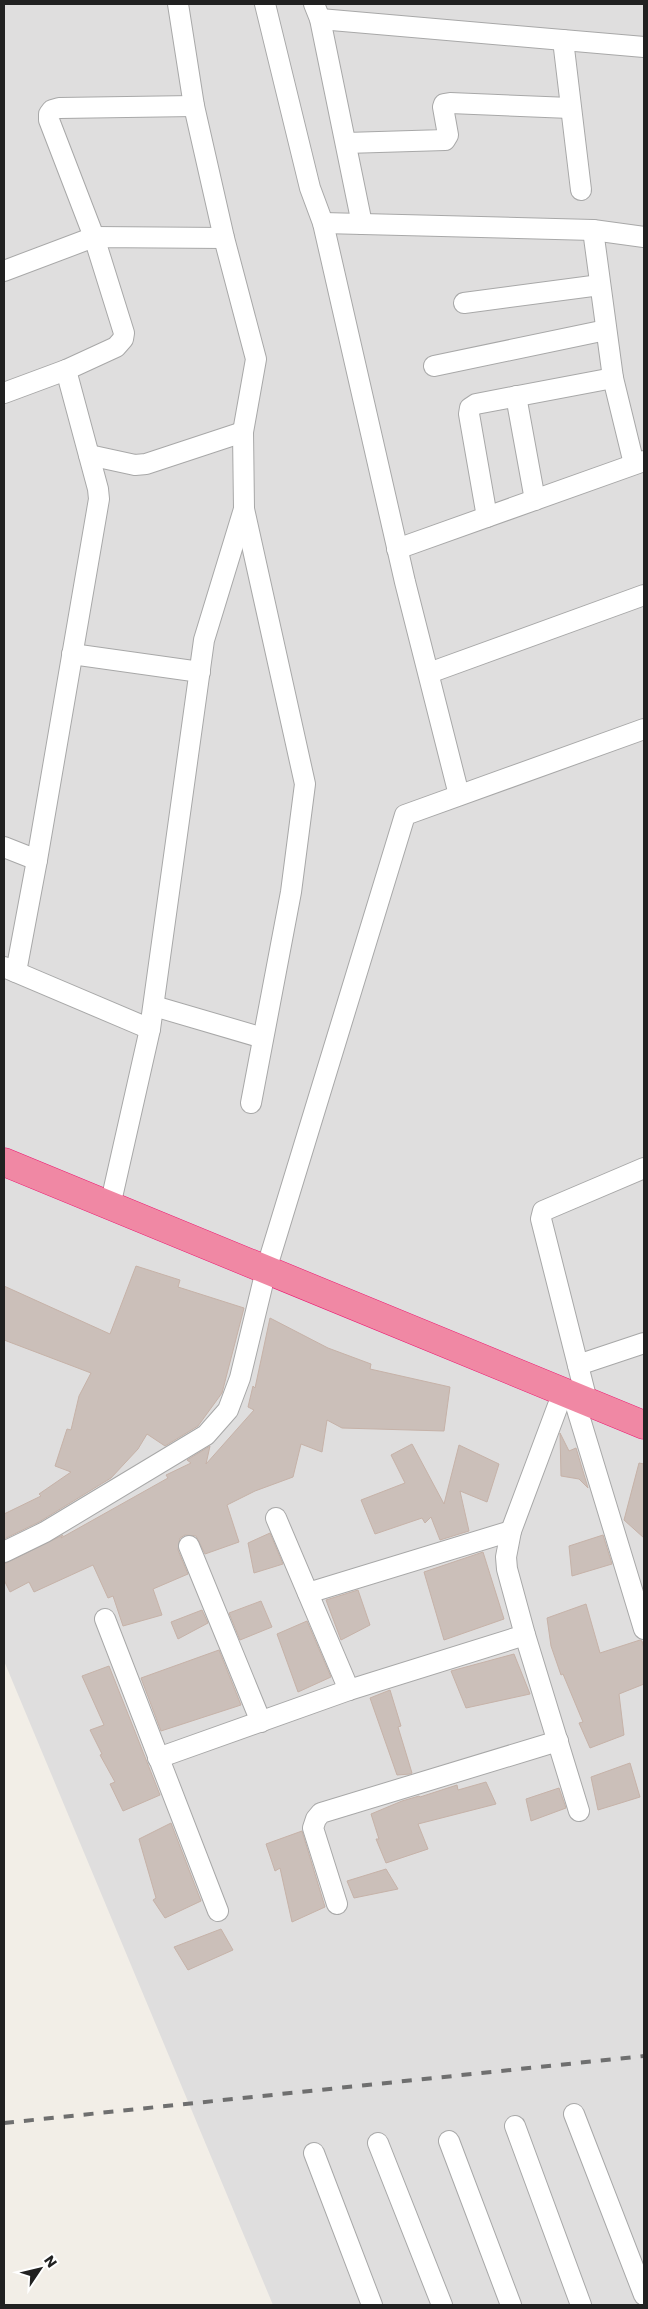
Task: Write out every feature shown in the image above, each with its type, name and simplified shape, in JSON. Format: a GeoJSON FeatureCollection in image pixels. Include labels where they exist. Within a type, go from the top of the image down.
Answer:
{"type":"FeatureCollection","features":[{"type":"Feature","properties":{"kind":"highway"},"geometry":{"type":"LineString","coordinates":[[4,1162],[644,1425]]}},
{"type":"Feature","properties":{"kind":"street"},"geometry":{"type":"LineString","coordinates":[[178,4],[194,106],[224,238],[256,359],[243,432],[244,509],[305,784],[291,892],[251,1103]]}},
{"type":"Feature","properties":{"kind":"street"},"geometry":{"type":"LineString","coordinates":[[265,4],[310,188],[323,223],[397,549],[459,795]]}},
{"type":"Feature","properties":{"kind":"street"},"geometry":{"type":"LineString","coordinates":[[362,224],[317,12],[562,40],[644,46]]}},
{"type":"Feature","properties":{"kind":"street"},"geometry":{"type":"LineString","coordinates":[[562,40],[581,190]]}},
{"type":"Feature","properties":{"kind":"street"},"geometry":{"type":"LineString","coordinates":[[346,143],[446,140],[448,135],[443,107],[444,104],[450,103],[570,108]]}},
{"type":"Feature","properties":{"kind":"street"},"geometry":{"type":"LineString","coordinates":[[4,393],[66,370],[116,347],[124,339],[124,332],[94,237],[49,120],[49,114],[52,110],[59,108],[194,106]]}},
{"type":"Feature","properties":{"kind":"street"},"geometry":{"type":"LineString","coordinates":[[323,223],[593,230],[644,237]]}},
{"type":"Feature","properties":{"kind":"street"},"geometry":{"type":"LineString","coordinates":[[397,549],[639,463],[613,378],[593,230]]}},
{"type":"Feature","properties":{"kind":"street"},"geometry":{"type":"LineString","coordinates":[[4,270],[94,237],[224,238]]}},
{"type":"Feature","properties":{"kind":"street"},"geometry":{"type":"LineString","coordinates":[[464,302],[600,285]]}},
{"type":"Feature","properties":{"kind":"street"},"geometry":{"type":"LineString","coordinates":[[434,366],[606,330]]}},
{"type":"Feature","properties":{"kind":"street"},"geometry":{"type":"LineString","coordinates":[[66,370],[98,489],[98,499],[37,860],[10,970],[150,1029]]}},
{"type":"Feature","properties":{"kind":"street"},"geometry":{"type":"LineString","coordinates":[[487,517],[469,414],[470,408],[476,404],[613,378]]}},
{"type":"Feature","properties":{"kind":"street"},"geometry":{"type":"LineString","coordinates":[[516,396],[534,500]]}},
{"type":"Feature","properties":{"kind":"street"},"geometry":{"type":"LineString","coordinates":[[89,455],[134,465],[146,464],[243,432]]}},
{"type":"Feature","properties":{"kind":"street"},"geometry":{"type":"LineString","coordinates":[[110,1206],[154,1006],[204,640],[244,509]]}},
{"type":"Feature","properties":{"kind":"street"},"geometry":{"type":"LineString","coordinates":[[429,673],[644,595]]}},
{"type":"Feature","properties":{"kind":"street"},"geometry":{"type":"LineString","coordinates":[[72,654],[200,672]]}},
{"type":"Feature","properties":{"kind":"street"},"geometry":{"type":"LineString","coordinates":[[4,1552],[45,1532],[206,1435],[228,1410],[240,1378],[266,1270],[405,815],[644,729]]}},
{"type":"Feature","properties":{"kind":"street"},"geometry":{"type":"LineString","coordinates":[[4,847],[37,860]]}},
{"type":"Feature","properties":{"kind":"street"},"geometry":{"type":"LineString","coordinates":[[154,1006],[264,1038]]}},
{"type":"Feature","properties":{"kind":"street"},"geometry":{"type":"LineString","coordinates":[[579,1811],[525,1635],[507,1569],[506,1556],[511,1531],[574,1396],[578,1365],[541,1219],[542,1211],[644,1168]]}},
{"type":"Feature","properties":{"kind":"street"},"geometry":{"type":"LineString","coordinates":[[578,1365],[644,1343]]}},
{"type":"Feature","properties":{"kind":"street"},"geometry":{"type":"LineString","coordinates":[[574,1396],[644,1629]]}},
{"type":"Feature","properties":{"kind":"street"},"geometry":{"type":"LineString","coordinates":[[276,1518],[349,1690]]}},
{"type":"Feature","properties":{"kind":"street"},"geometry":{"type":"LineString","coordinates":[[308,1592],[511,1531]]}},
{"type":"Feature","properties":{"kind":"street"},"geometry":{"type":"LineString","coordinates":[[189,1546],[262,1722]]}},
{"type":"Feature","properties":{"kind":"street"},"geometry":{"type":"LineString","coordinates":[[104,1619],[218,1911]]}},
{"type":"Feature","properties":{"kind":"street"},"geometry":{"type":"LineString","coordinates":[[158,1758],[349,1690],[525,1635]]}},
{"type":"Feature","properties":{"kind":"street"},"geometry":{"type":"LineString","coordinates":[[337,1904],[313,1828],[321,1812],[558,1741]]}},
{"type":"Feature","properties":{"kind":"street"},"geometry":{"type":"LineString","coordinates":[[574,2114],[644,2295]]}},
{"type":"Feature","properties":{"kind":"street"},"geometry":{"type":"LineString","coordinates":[[515,2126],[582,2305]]}},
{"type":"Feature","properties":{"kind":"street"},"geometry":{"type":"LineString","coordinates":[[449,2141],[511,2305]]}},
{"type":"Feature","properties":{"kind":"street"},"geometry":{"type":"LineString","coordinates":[[378,2143],[442,2305]]}},
{"type":"Feature","properties":{"kind":"street"},"geometry":{"type":"LineString","coordinates":[[314,2154],[372,2305]]}},
{"type":"Feature","properties":{"kind":"shaded area"},"geometry":{"type":"Polygon","coordinates":[[[4,4],[644,4],[644,2305],[273,2305],[4,1661],[4,4]]]}},
{"type":"Feature","properties":{"kind":"building"},"geometry":{"type":"Polygon","coordinates":[[[136,1266],[180,1280],[178,1287],[244,1308],[222,1393],[198,1426],[165,1446],[147,1434],[138,1449],[111,1478],[39,1522],[4,1539],[4,1514],[41,1496],[39,1494],[71,1472],[55,1466],[67,1429],[71,1430],[79,1396],[91,1373],[4,1340],[4,1286],[110,1334],[136,1266]]]}},
{"type":"Feature","properties":{"kind":"building"},"geometry":{"type":"Polygon","coordinates":[[[270,1318],[328,1348],[371,1364],[370,1369],[450,1387],[444,1431],[342,1428],[327,1420],[322,1452],[301,1444],[293,1477],[255,1491],[227,1505],[239,1542],[205,1554],[196,1536],[185,1535],[180,1538],[178,1550],[188,1574],[153,1589],[162,1615],[123,1626],[113,1596],[108,1598],[93,1565],[34,1592],[29,1582],[10,1592],[4,1580],[4,1564],[63,1535],[61,1538],[168,1478],[166,1475],[191,1463],[187,1460],[210,1446],[206,1464],[254,1410],[248,1407],[253,1386],[255,1388],[270,1318]]]}},
{"type":"Feature","properties":{"kind":"building"},"geometry":{"type":"Polygon","coordinates":[[[560,1433],[569,1451],[576,1448],[588,1488],[579,1479],[561,1476],[560,1433]]]}},
{"type":"Feature","properties":{"kind":"building"},"geometry":{"type":"Polygon","coordinates":[[[412,1444],[444,1504],[459,1445],[499,1464],[487,1502],[460,1491],[469,1531],[440,1540],[431,1517],[425,1523],[422,1518],[375,1534],[361,1500],[405,1483],[391,1455],[412,1444]]]}},
{"type":"Feature","properties":{"kind":"building"},"geometry":{"type":"Polygon","coordinates":[[[639,1463],[644,1464],[644,1538],[624,1520],[639,1463]]]}},
{"type":"Feature","properties":{"kind":"building"},"geometry":{"type":"Polygon","coordinates":[[[270,1533],[283,1564],[254,1573],[248,1543],[270,1533]]]}},
{"type":"Feature","properties":{"kind":"building"},"geometry":{"type":"Polygon","coordinates":[[[603,1535],[612,1564],[572,1576],[569,1546],[603,1535]]]}},
{"type":"Feature","properties":{"kind":"building"},"geometry":{"type":"Polygon","coordinates":[[[483,1552],[504,1619],[444,1640],[424,1572],[483,1552]]]}},
{"type":"Feature","properties":{"kind":"building"},"geometry":{"type":"Polygon","coordinates":[[[358,1590],[370,1625],[341,1640],[326,1600],[358,1590]]]}},
{"type":"Feature","properties":{"kind":"building"},"geometry":{"type":"Polygon","coordinates":[[[261,1601],[272,1627],[240,1640],[229,1613],[261,1601]]]}},
{"type":"Feature","properties":{"kind":"building"},"geometry":{"type":"Polygon","coordinates":[[[586,1604],[600,1653],[640,1640],[644,1649],[644,1684],[619,1694],[624,1735],[590,1748],[579,1723],[583,1722],[563,1674],[561,1675],[551,1646],[547,1618],[586,1604]]]}},
{"type":"Feature","properties":{"kind":"building"},"geometry":{"type":"Polygon","coordinates":[[[202,1610],[208,1623],[178,1639],[171,1622],[202,1610]]]}},
{"type":"Feature","properties":{"kind":"building"},"geometry":{"type":"Polygon","coordinates":[[[307,1621],[331,1677],[298,1692],[277,1634],[307,1621]]]}},
{"type":"Feature","properties":{"kind":"building"},"geometry":{"type":"Polygon","coordinates":[[[219,1650],[241,1705],[161,1731],[141,1678],[219,1650]]]}},
{"type":"Feature","properties":{"kind":"building"},"geometry":{"type":"Polygon","coordinates":[[[514,1654],[530,1694],[466,1708],[451,1671],[514,1654]]]}},
{"type":"Feature","properties":{"kind":"building"},"geometry":{"type":"Polygon","coordinates":[[[109,1666],[160,1795],[123,1811],[110,1784],[115,1782],[100,1755],[102,1754],[90,1730],[104,1725],[82,1676],[109,1666]]]}},
{"type":"Feature","properties":{"kind":"building"},"geometry":{"type":"Polygon","coordinates":[[[390,1690],[401,1726],[398,1727],[412,1773],[410,1774],[397,1775],[370,1698],[390,1690]]]}},
{"type":"Feature","properties":{"kind":"building"},"geometry":{"type":"Polygon","coordinates":[[[630,1763],[640,1797],[598,1810],[591,1777],[630,1763]]]}},
{"type":"Feature","properties":{"kind":"building"},"geometry":{"type":"Polygon","coordinates":[[[486,1782],[496,1804],[418,1824],[428,1849],[386,1863],[376,1839],[379,1839],[371,1814],[402,1801],[457,1785],[458,1790],[486,1782]]]}},
{"type":"Feature","properties":{"kind":"building"},"geometry":{"type":"Polygon","coordinates":[[[559,1788],[566,1808],[531,1821],[526,1799],[559,1788]]]}},
{"type":"Feature","properties":{"kind":"building"},"geometry":{"type":"Polygon","coordinates":[[[171,1823],[201,1901],[165,1918],[153,1900],[156,1898],[139,1839],[171,1823]]]}},
{"type":"Feature","properties":{"kind":"building"},"geometry":{"type":"Polygon","coordinates":[[[302,1831],[325,1907],[292,1922],[280,1868],[275,1871],[266,1844],[302,1831]]]}},
{"type":"Feature","properties":{"kind":"building"},"geometry":{"type":"Polygon","coordinates":[[[386,1869],[398,1889],[354,1898],[347,1881],[386,1869]]]}},
{"type":"Feature","properties":{"kind":"building"},"geometry":{"type":"Polygon","coordinates":[[[221,1929],[233,1950],[188,1970],[174,1947],[221,1929]]]}},
{"type":"Feature","properties":{"kind":"railway"},"geometry":{"type":"LineString","coordinates":[[4,2123],[644,2056]]}}]}
